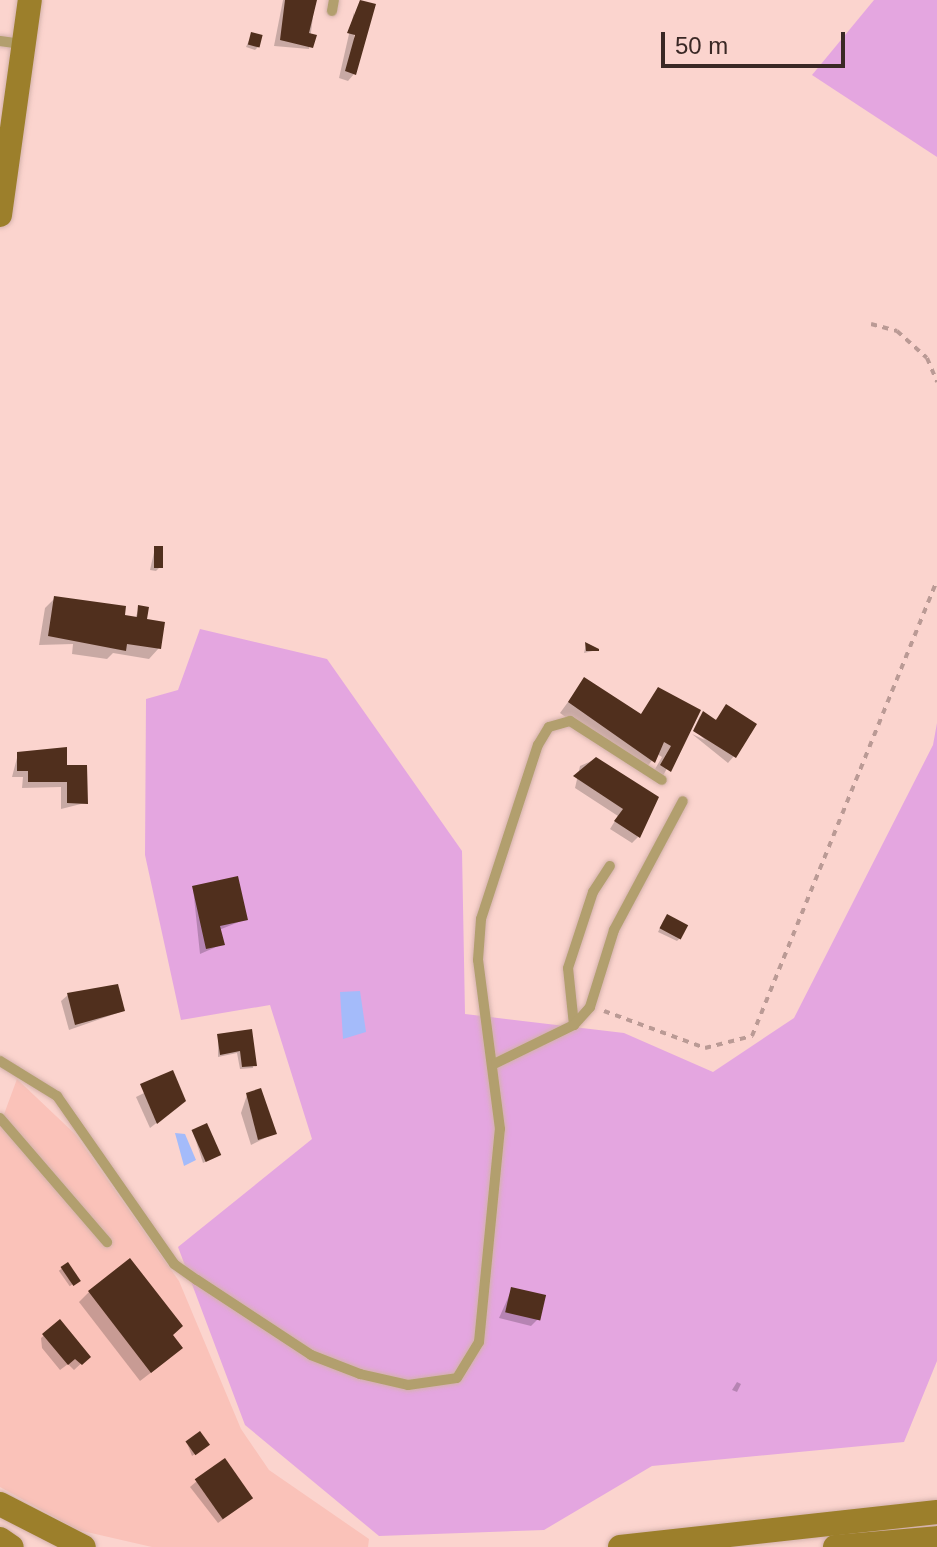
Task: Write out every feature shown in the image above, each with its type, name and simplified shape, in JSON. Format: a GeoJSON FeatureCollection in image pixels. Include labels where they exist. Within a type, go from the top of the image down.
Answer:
{"type":"FeatureCollection","features":[{"type":"Feature","properties":{"kind":"main road"},"geometry":{"type":"LineString","coordinates":[[0,215],[12,43],[30,0]]}},
{"type":"Feature","properties":{"kind":"main road"},"geometry":{"type":"LineString","coordinates":[[0,1504],[84,1547]]}},
{"type":"Feature","properties":{"kind":"main road"},"geometry":{"type":"LineString","coordinates":[[620,1547],[937,1512]]}},
{"type":"Feature","properties":{"kind":"main road"},"geometry":{"type":"LineString","coordinates":[[835,1547],[937,1538]]}},
{"type":"Feature","properties":{"kind":"main road"},"geometry":{"type":"LineString","coordinates":[[0,1539],[12,1547]]}},
{"type":"Feature","properties":{"kind":"lane"},"geometry":{"type":"LineString","coordinates":[[0,1061],[57,1096],[174,1264],[311,1355],[360,1374],[438,1386],[472,1364],[479,1342],[500,1129],[496,1063],[478,960],[481,919],[538,745],[549,727],[570,721],[662,780]]}},
{"type":"Feature","properties":{"kind":"lane"},"geometry":{"type":"LineString","coordinates":[[496,1063],[574,1025],[590,1007],[614,930],[683,801]]}},
{"type":"Feature","properties":{"kind":"lane"},"geometry":{"type":"LineString","coordinates":[[574,1025],[568,968],[593,892],[610,866]]}},
{"type":"Feature","properties":{"kind":"lane"},"geometry":{"type":"LineString","coordinates":[[0,1118],[107,1242]]}},
{"type":"Feature","properties":{"kind":"path"},"geometry":{"type":"LineString","coordinates":[[871,324],[897,331],[927,358],[937,382]]}},
{"type":"Feature","properties":{"kind":"path"},"geometry":{"type":"LineString","coordinates":[[590,1007],[705,1048],[752,1036],[937,581]]}},
{"type":"Feature","properties":{"kind":"shaded area"},"geometry":{"type":"Polygon","coordinates":[[[874,0],[937,0],[937,157],[812,75],[874,0]]]}},
{"type":"Feature","properties":{"kind":"shaded area"},"geometry":{"type":"Polygon","coordinates":[[[200,629],[327,659],[462,851],[465,1014],[624,1033],[713,1072],[794,1018],[933,745],[937,723],[937,1361],[904,1442],[652,1466],[544,1530],[379,1536],[245,1425],[178,1247],[312,1139],[270,1005],[181,1020],[145,855],[146,699],[178,690],[200,629]]]}},
{"type":"Feature","properties":{"kind":"shaded area"},"geometry":{"type":"Polygon","coordinates":[[[17,1079],[75,1134],[179,1281],[241,1429],[269,1470],[369,1539],[368,1547],[152,1547],[78,1530],[0,1487],[0,1125],[17,1079]]]}},
{"type":"Feature","properties":{"kind":"water"},"geometry":{"type":"Polygon","coordinates":[[[360,991],[366,1032],[343,1039],[340,992],[360,991]]]}},
{"type":"Feature","properties":{"kind":"water"},"geometry":{"type":"Polygon","coordinates":[[[175,1133],[185,1134],[196,1160],[184,1166],[175,1133]]]}},
{"type":"Feature","properties":{"kind":"building"},"geometry":{"type":"Polygon","coordinates":[[[285,0],[317,0],[309,33],[317,35],[313,48],[280,40],[285,0]]]}},
{"type":"Feature","properties":{"kind":"building"},"geometry":{"type":"Polygon","coordinates":[[[360,0],[376,4],[356,75],[345,71],[355,35],[347,33],[360,0]]]}},
{"type":"Feature","properties":{"kind":"building"},"geometry":{"type":"Polygon","coordinates":[[[251,32],[263,35],[259,48],[248,45],[251,32]]]}},
{"type":"Feature","properties":{"kind":"building"},"geometry":{"type":"Polygon","coordinates":[[[154,546],[163,546],[163,568],[154,568],[154,546]]]}},
{"type":"Feature","properties":{"kind":"building"},"geometry":{"type":"Polygon","coordinates":[[[54,596],[126,606],[125,615],[137,617],[138,605],[149,607],[147,619],[165,622],[161,649],[127,644],[126,651],[48,636],[54,596]]]}},
{"type":"Feature","properties":{"kind":"building"},"geometry":{"type":"Polygon","coordinates":[[[585,642],[599,649],[599,651],[586,651],[585,642]]]}},
{"type":"Feature","properties":{"kind":"building"},"geometry":{"type":"Polygon","coordinates":[[[584,677],[641,714],[658,687],[701,710],[671,772],[660,765],[671,746],[664,742],[655,763],[568,702],[584,677]]]}},
{"type":"Feature","properties":{"kind":"building"},"geometry":{"type":"Polygon","coordinates":[[[726,704],[757,724],[736,758],[693,731],[703,711],[716,720],[726,704]]]}},
{"type":"Feature","properties":{"kind":"building"},"geometry":{"type":"Polygon","coordinates":[[[67,747],[67,765],[87,765],[88,804],[67,803],[67,782],[28,782],[28,771],[17,771],[17,752],[67,747]]]}},
{"type":"Feature","properties":{"kind":"building"},"geometry":{"type":"Polygon","coordinates":[[[596,757],[659,797],[640,838],[614,821],[623,809],[573,776],[596,757]]]}},
{"type":"Feature","properties":{"kind":"building"},"geometry":{"type":"Polygon","coordinates":[[[238,876],[248,920],[220,926],[225,945],[206,949],[192,886],[238,876]]]}},
{"type":"Feature","properties":{"kind":"building"},"geometry":{"type":"Polygon","coordinates":[[[667,914],[688,925],[681,939],[659,928],[667,914]]]}},
{"type":"Feature","properties":{"kind":"building"},"geometry":{"type":"Polygon","coordinates":[[[118,984],[125,1011],[75,1025],[67,993],[118,984]]]}},
{"type":"Feature","properties":{"kind":"building"},"geometry":{"type":"Polygon","coordinates":[[[252,1029],[257,1066],[242,1067],[240,1051],[220,1055],[217,1034],[252,1029]]]}},
{"type":"Feature","properties":{"kind":"building"},"geometry":{"type":"Polygon","coordinates":[[[173,1070],[186,1101],[157,1124],[140,1084],[173,1070]]]}},
{"type":"Feature","properties":{"kind":"building"},"geometry":{"type":"Polygon","coordinates":[[[261,1088],[277,1134],[258,1140],[246,1093],[261,1088]]]}},
{"type":"Feature","properties":{"kind":"building"},"geometry":{"type":"Polygon","coordinates":[[[207,1123],[221,1155],[206,1162],[191,1130],[207,1123]]]}},
{"type":"Feature","properties":{"kind":"building"},"geometry":{"type":"Polygon","coordinates":[[[130,1258],[183,1326],[173,1335],[183,1348],[151,1373],[88,1291],[130,1258]]]}},
{"type":"Feature","properties":{"kind":"building"},"geometry":{"type":"Polygon","coordinates":[[[68,1262],[81,1281],[73,1286],[61,1267],[68,1262]]]}},
{"type":"Feature","properties":{"kind":"building"},"geometry":{"type":"Polygon","coordinates":[[[511,1287],[546,1295],[540,1320],[505,1312],[511,1287]]]}},
{"type":"Feature","properties":{"kind":"building"},"geometry":{"type":"Polygon","coordinates":[[[60,1319],[91,1357],[82,1365],[75,1359],[68,1365],[42,1334],[60,1319]]]}},
{"type":"Feature","properties":{"kind":"building"},"geometry":{"type":"Polygon","coordinates":[[[200,1431],[210,1445],[195,1455],[185,1442],[200,1431]]]}},
{"type":"Feature","properties":{"kind":"building"},"geometry":{"type":"Polygon","coordinates":[[[225,1458],[253,1498],[223,1519],[195,1479],[225,1458]]]}}]}
